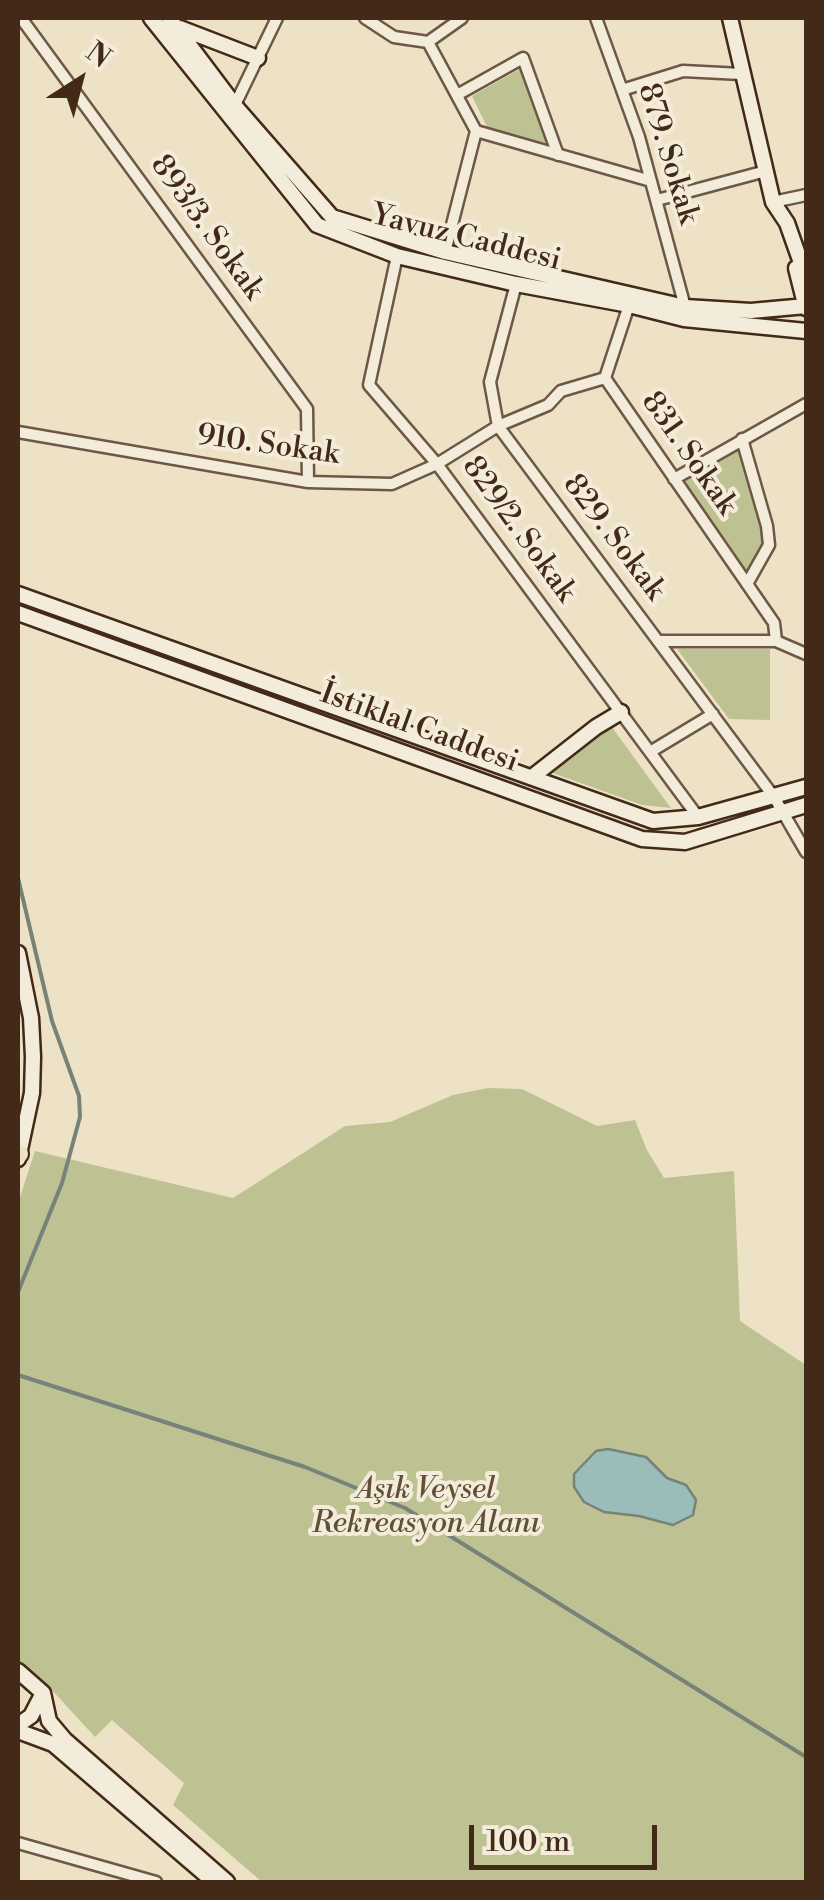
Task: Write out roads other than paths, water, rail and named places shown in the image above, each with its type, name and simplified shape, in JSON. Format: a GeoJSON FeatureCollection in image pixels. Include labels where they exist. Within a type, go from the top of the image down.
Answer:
{"type":"FeatureCollection","features":[{"type":"Feature","properties":{"kind":"main road","name":"Yavuz Caddesi"},"geometry":{"type":"LineString","coordinates":[[151,18],[332,217],[446,252],[685,307],[751,311],[806,307]]}},
{"type":"Feature","properties":{"kind":"main road"},"geometry":{"type":"LineString","coordinates":[[730,18],[773,202],[787,223],[806,277]]}},
{"type":"Feature","properties":{"kind":"main road","name":"Yavuz Caddesi"},"geometry":{"type":"LineString","coordinates":[[173,22],[232,111],[318,225],[397,256],[516,284],[629,304],[684,319],[806,331]]}},
{"type":"Feature","properties":{"kind":"main road"},"geometry":{"type":"LineString","coordinates":[[173,22],[258,58]]}},
{"type":"Feature","properties":{"kind":"main road"},"geometry":{"type":"LineString","coordinates":[[787,223],[806,307]]}},
{"type":"Feature","properties":{"kind":"main road","name":"İstiklal Caddesi"},"geometry":{"type":"LineString","coordinates":[[18,594],[652,821],[698,816],[806,788]]}},
{"type":"Feature","properties":{"kind":"main road","name":"İstiklal Caddesi"},"geometry":{"type":"LineString","coordinates":[[18,613],[642,839],[685,842],[806,806]]}},
{"type":"Feature","properties":{"kind":"main road"},"geometry":{"type":"LineString","coordinates":[[532,777],[621,712]]}},
{"type":"Feature","properties":{"kind":"main road"},"geometry":{"type":"LineString","coordinates":[[18,953],[34,1057],[32,1093],[18,1155]]}},
{"type":"Feature","properties":{"kind":"main road"},"geometry":{"type":"LineString","coordinates":[[18,1671],[43,1693],[49,1721],[65,1740],[227,1882]]}},
{"type":"Feature","properties":{"kind":"main road"},"geometry":{"type":"LineString","coordinates":[[43,1693],[31,1716],[18,1728],[53,1744],[214,1882]]}},
{"type":"Feature","properties":{"kind":"street","name":"893/3. Sokak"},"geometry":{"type":"LineString","coordinates":[[21,18],[307,409],[308,482]]}},
{"type":"Feature","properties":{"kind":"street"},"geometry":{"type":"LineString","coordinates":[[232,111],[278,18]]}},
{"type":"Feature","properties":{"kind":"street"},"geometry":{"type":"LineString","coordinates":[[364,18],[394,37],[428,42],[462,18]]}},
{"type":"Feature","properties":{"kind":"street","name":"879. Sokak"},"geometry":{"type":"LineString","coordinates":[[596,18],[657,200],[685,307]]}},
{"type":"Feature","properties":{"kind":"street"},"geometry":{"type":"LineString","coordinates":[[428,42],[476,131],[446,252]]}},
{"type":"Feature","properties":{"kind":"street"},"geometry":{"type":"LineString","coordinates":[[457,95],[523,58],[558,155]]}},
{"type":"Feature","properties":{"kind":"street"},"geometry":{"type":"LineString","coordinates":[[622,90],[684,71],[742,74]]}},
{"type":"Feature","properties":{"kind":"street"},"geometry":{"type":"LineString","coordinates":[[476,131],[651,182]]}},
{"type":"Feature","properties":{"kind":"street"},"geometry":{"type":"LineString","coordinates":[[657,200],[766,170]]}},
{"type":"Feature","properties":{"kind":"street"},"geometry":{"type":"LineString","coordinates":[[773,202],[806,195]]}},
{"type":"Feature","properties":{"kind":"street","name":"829/2. Sokak"},"geometry":{"type":"LineString","coordinates":[[397,256],[369,385],[437,464],[698,816]]}},
{"type":"Feature","properties":{"kind":"street","name":"829. Sokak"},"geometry":{"type":"LineString","coordinates":[[516,284],[490,382],[498,426],[774,798],[806,852]]}},
{"type":"Feature","properties":{"kind":"street","name":"831. Sokak"},"geometry":{"type":"LineString","coordinates":[[629,304],[605,378],[774,623],[776,641]]}},
{"type":"Feature","properties":{"kind":"street","name":"910. Sokak"},"geometry":{"type":"LineString","coordinates":[[18,432],[308,482],[392,484],[437,464],[498,426],[548,405],[561,391],[605,378]]}},
{"type":"Feature","properties":{"kind":"street"},"geometry":{"type":"LineString","coordinates":[[674,479],[806,404]]}},
{"type":"Feature","properties":{"kind":"street"},"geometry":{"type":"LineString","coordinates":[[742,439],[768,545],[747,584]]}},
{"type":"Feature","properties":{"kind":"street"},"geometry":{"type":"LineString","coordinates":[[658,640],[776,641],[806,654]]}},
{"type":"Feature","properties":{"kind":"street"},"geometry":{"type":"LineString","coordinates":[[650,752],[712,714]]}},
{"type":"Feature","properties":{"kind":"street"},"geometry":{"type":"LineString","coordinates":[[18,1844],[156,1882]]}},
{"type":"Feature","properties":{"kind":"water"},"geometry":{"type":"Polygon","coordinates":[[[608,1449],[646,1457],[667,1478],[686,1485],[696,1500],[693,1515],[673,1525],[604,1512],[584,1502],[574,1487],[574,1474],[596,1451],[608,1449]]]}},
{"type":"Feature","properties":{"kind":"waterway"},"geometry":{"type":"LineString","coordinates":[[18,878],[52,1021],[79,1096],[80,1117],[62,1183],[18,1292]]}},
{"type":"Feature","properties":{"kind":"waterway"},"geometry":{"type":"LineString","coordinates":[[18,1375],[305,1467],[405,1508],[806,1757]]}},
{"type":"Feature","properties":{"kind":"park label","name":"Aşık Veysel Rekreasyon Alanı"},"geometry":{"type":"Point","coordinates":[426,1508]}}]}
